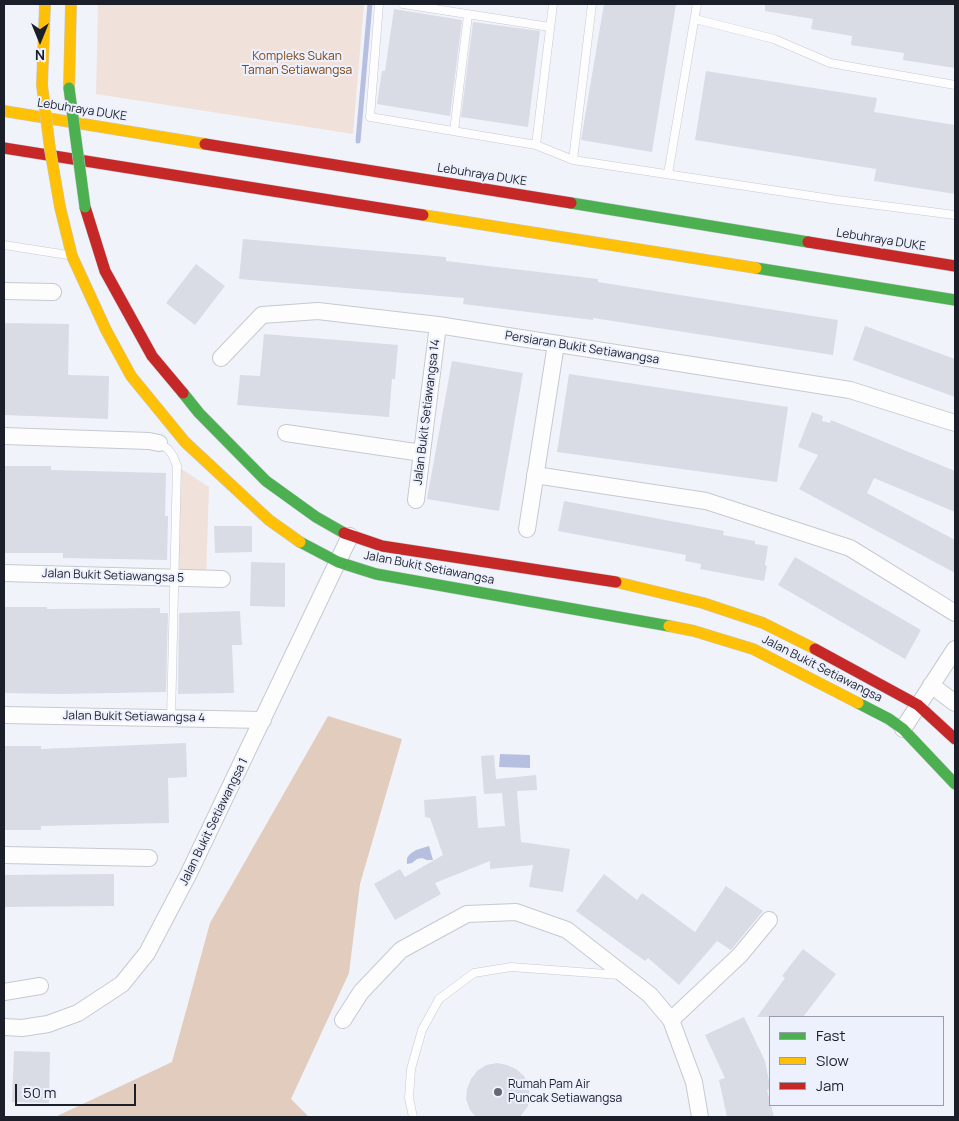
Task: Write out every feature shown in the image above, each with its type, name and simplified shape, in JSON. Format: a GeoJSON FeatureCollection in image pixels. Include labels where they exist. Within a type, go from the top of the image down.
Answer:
{"type":"FeatureCollection","features":[{"type":"Feature","properties":{"kind":"main road","name":"Jalan Bukit Setiawangsa"},"geometry":{"type":"LineString","coordinates":[[45,4],[42,86],[60,208],[72,256],[106,330],[131,376],[186,442],[269,520],[303,544],[338,562],[376,574],[694,631],[753,649],[889,719],[903,729],[955,784]]}},
{"type":"Feature","properties":{"kind":"main road","name":"Jalan Bukit Setiawangsa"},"geometry":{"type":"LineString","coordinates":[[71,4],[69,88],[85,208],[105,271],[152,356],[199,413],[266,481],[316,517],[350,536],[382,546],[613,581],[703,603],[763,623],[833,658],[918,705],[955,739]]}},
{"type":"Feature","properties":{"kind":"main road","name":"Lebuhraya DUKE"},"geometry":{"type":"LineString","coordinates":[[4,111],[955,266]]}},
{"type":"Feature","properties":{"kind":"main road"},"geometry":{"type":"LineString","coordinates":[[4,148],[955,301]]}},
{"type":"Feature","properties":{"kind":"main road"},"geometry":{"type":"LineString","coordinates":[[900,257],[946,254]]}},
{"type":"Feature","properties":{"kind":"street"},"geometry":{"type":"LineString","coordinates":[[4,291],[53,292]]}},
{"type":"Feature","properties":{"kind":"street","name":"Persiaran Bukit Setiawangsa"},"geometry":{"type":"LineString","coordinates":[[221,358],[262,315],[318,311],[438,325],[850,390],[955,423]]}},
{"type":"Feature","properties":{"kind":"street","name":"Jalan Bukit Setiawangsa 14"},"geometry":{"type":"LineString","coordinates":[[416,500],[438,325]]}},
{"type":"Feature","properties":{"kind":"street"},"geometry":{"type":"LineString","coordinates":[[527,529],[556,344]]}},
{"type":"Feature","properties":{"kind":"street"},"geometry":{"type":"LineString","coordinates":[[286,433],[422,453]]}},
{"type":"Feature","properties":{"kind":"street"},"geometry":{"type":"LineString","coordinates":[[4,436],[149,441],[159,443]]}},
{"type":"Feature","properties":{"kind":"street"},"geometry":{"type":"LineString","coordinates":[[535,475],[706,501],[850,548],[955,613]]}},
{"type":"Feature","properties":{"kind":"street","name":"Jalan Bukit Setiawangsa 1"},"geometry":{"type":"LineString","coordinates":[[4,1027],[22,1028],[48,1024],[78,1013],[122,984],[147,953],[188,875],[350,536]]}},
{"type":"Feature","properties":{"kind":"street","name":"Jalan Bukit Setiawangsa 5"},"geometry":{"type":"LineString","coordinates":[[4,573],[222,580]]}},
{"type":"Feature","properties":{"kind":"street"},"geometry":{"type":"LineString","coordinates":[[903,729],[955,649]]}},
{"type":"Feature","properties":{"kind":"street"},"geometry":{"type":"LineString","coordinates":[[931,685],[955,703]]}},
{"type":"Feature","properties":{"kind":"street","name":"Jalan Bukit Setiawangsa 4"},"geometry":{"type":"LineString","coordinates":[[4,715],[263,720]]}},
{"type":"Feature","properties":{"kind":"street"},"geometry":{"type":"LineString","coordinates":[[4,855],[149,858]]}},
{"type":"Feature","properties":{"kind":"street"},"geometry":{"type":"LineString","coordinates":[[343,1020],[361,992],[401,950],[467,914],[516,912],[567,930],[650,995],[671,1020],[694,1082],[700,1117]]}},
{"type":"Feature","properties":{"kind":"street"},"geometry":{"type":"LineString","coordinates":[[671,1020],[740,955],[769,920]]}},
{"type":"Feature","properties":{"kind":"street"},"geometry":{"type":"LineString","coordinates":[[4,992],[40,986]]}},
{"type":"Feature","properties":{"kind":"lane"},"geometry":{"type":"LineString","coordinates":[[379,4],[370,117],[536,145],[573,160],[838,200],[955,215]]}},
{"type":"Feature","properties":{"kind":"lane"},"geometry":{"type":"LineString","coordinates":[[403,4],[550,27]]}},
{"type":"Feature","properties":{"kind":"lane"},"geometry":{"type":"LineString","coordinates":[[536,145],[553,4]]}},
{"type":"Feature","properties":{"kind":"lane"},"geometry":{"type":"LineString","coordinates":[[573,160],[592,4]]}},
{"type":"Feature","properties":{"kind":"lane"},"geometry":{"type":"LineString","coordinates":[[668,174],[698,4]]}},
{"type":"Feature","properties":{"kind":"lane"},"geometry":{"type":"LineString","coordinates":[[454,131],[468,15]]}},
{"type":"Feature","properties":{"kind":"lane"},"geometry":{"type":"LineString","coordinates":[[695,19],[774,39],[830,63],[955,86]]}},
{"type":"Feature","properties":{"kind":"lane"},"geometry":{"type":"LineString","coordinates":[[4,245],[72,256]]}},
{"type":"Feature","properties":{"kind":"lane"},"geometry":{"type":"LineString","coordinates":[[159,443],[168,449],[177,466],[171,718]]}},
{"type":"Feature","properties":{"kind":"lane"},"geometry":{"type":"LineString","coordinates":[[413,1117],[409,1098],[411,1069],[422,1030],[439,999],[474,973],[511,967],[625,975]]}},
{"type":"Feature","properties":{"kind":"green space","name":"Kompleks Sukan Taman Setiawangsa"},"geometry":{"type":"Polygon","coordinates":[[[98,4],[364,4],[353,134],[96,94],[98,4]]]}},
{"type":"Feature","properties":{"kind":"green space"},"geometry":{"type":"Polygon","coordinates":[[[177,466],[209,487],[206,579],[173,578],[177,466]]]}},
{"type":"Feature","properties":{"kind":"shaded area"},"geometry":{"type":"Polygon","coordinates":[[[328,716],[402,739],[360,884],[349,973],[291,1099],[309,1117],[55,1117],[172,1062],[210,923],[328,716]]]}},
{"type":"Feature","properties":{"kind":"water"},"geometry":{"type":"Polygon","coordinates":[[[500,754],[530,755],[530,768],[499,767],[500,754]]]}},
{"type":"Feature","properties":{"kind":"water"},"geometry":{"type":"Polygon","coordinates":[[[429,846],[433,860],[422,858],[407,864],[407,858],[410,854],[429,846]]]}},
{"type":"Feature","properties":{"kind":"building"},"geometry":{"type":"Polygon","coordinates":[[[604,4],[676,4],[652,152],[581,140],[604,4]]]}},
{"type":"Feature","properties":{"kind":"building"},"geometry":{"type":"Polygon","coordinates":[[[765,4],[955,4],[955,68],[903,60],[904,53],[851,45],[852,36],[811,29],[813,19],[765,11],[765,4]]]}},
{"type":"Feature","properties":{"kind":"building"},"geometry":{"type":"Polygon","coordinates":[[[394,9],[462,20],[450,116],[377,104],[382,71],[385,71],[394,9]]]}},
{"type":"Feature","properties":{"kind":"building"},"geometry":{"type":"Polygon","coordinates":[[[473,22],[540,31],[528,127],[461,117],[473,22]]]}},
{"type":"Feature","properties":{"kind":"building"},"geometry":{"type":"Polygon","coordinates":[[[706,71],[877,98],[874,112],[955,125],[955,194],[874,181],[876,169],[695,140],[706,71]]]}},
{"type":"Feature","properties":{"kind":"building"},"geometry":{"type":"Polygon","coordinates":[[[243,239],[446,257],[446,261],[598,279],[598,282],[838,320],[833,355],[593,318],[593,320],[463,304],[464,298],[239,279],[243,239]]]}},
{"type":"Feature","properties":{"kind":"building"},"geometry":{"type":"Polygon","coordinates":[[[196,264],[225,286],[195,325],[166,303],[196,264]]]}},
{"type":"Feature","properties":{"kind":"building"},"geometry":{"type":"Polygon","coordinates":[[[4,323],[69,324],[68,375],[109,376],[108,419],[4,415],[4,323]]]}},
{"type":"Feature","properties":{"kind":"building"},"geometry":{"type":"Polygon","coordinates":[[[865,326],[955,359],[955,397],[853,360],[865,326]]]}},
{"type":"Feature","properties":{"kind":"building"},"geometry":{"type":"Polygon","coordinates":[[[264,334],[398,345],[395,379],[392,379],[389,417],[237,405],[240,375],[260,376],[264,334]]]}},
{"type":"Feature","properties":{"kind":"building"},"geometry":{"type":"Polygon","coordinates":[[[452,361],[523,373],[499,511],[427,499],[452,361]]]}},
{"type":"Feature","properties":{"kind":"building"},"geometry":{"type":"Polygon","coordinates":[[[569,374],[788,407],[777,482],[557,452],[569,374]]]}},
{"type":"Feature","properties":{"kind":"building"},"geometry":{"type":"Polygon","coordinates":[[[812,412],[823,416],[822,421],[830,423],[831,420],[955,471],[955,512],[874,478],[867,493],[955,540],[955,573],[799,489],[818,455],[798,447],[812,412]]]}},
{"type":"Feature","properties":{"kind":"building"},"geometry":{"type":"Polygon","coordinates":[[[4,466],[51,466],[51,470],[166,473],[165,516],[168,516],[167,560],[63,558],[63,553],[4,553],[4,466]]]}},
{"type":"Feature","properties":{"kind":"building"},"geometry":{"type":"Polygon","coordinates":[[[564,501],[724,531],[723,535],[755,541],[755,544],[768,546],[764,581],[700,569],[701,564],[685,561],[686,555],[558,531],[564,501]]]}},
{"type":"Feature","properties":{"kind":"building"},"geometry":{"type":"Polygon","coordinates":[[[214,526],[252,526],[252,552],[215,553],[214,526]]]}},
{"type":"Feature","properties":{"kind":"building"},"geometry":{"type":"Polygon","coordinates":[[[795,557],[921,630],[905,659],[778,585],[795,557]]]}},
{"type":"Feature","properties":{"kind":"building"},"geometry":{"type":"Polygon","coordinates":[[[251,562],[285,563],[285,607],[250,606],[251,562]]]}},
{"type":"Feature","properties":{"kind":"building"},"geometry":{"type":"Polygon","coordinates":[[[4,607],[47,607],[47,609],[160,608],[160,613],[168,613],[166,692],[4,693],[4,607]]]}},
{"type":"Feature","properties":{"kind":"building"},"geometry":{"type":"Polygon","coordinates":[[[240,611],[242,645],[232,645],[234,693],[178,694],[179,613],[240,611]]]}},
{"type":"Feature","properties":{"kind":"building"},"geometry":{"type":"Polygon","coordinates":[[[186,743],[187,777],[168,778],[169,823],[41,826],[41,830],[4,830],[4,746],[41,746],[41,749],[186,743]]]}},
{"type":"Feature","properties":{"kind":"building"},"geometry":{"type":"Polygon","coordinates":[[[494,755],[496,779],[536,775],[537,790],[517,791],[521,842],[570,849],[563,892],[529,887],[533,865],[490,869],[490,861],[435,883],[441,894],[395,920],[374,884],[400,869],[405,877],[443,855],[430,818],[425,817],[424,800],[476,796],[478,828],[505,826],[502,793],[484,794],[481,756],[494,755]]]}},
{"type":"Feature","properties":{"kind":"building"},"geometry":{"type":"Polygon","coordinates":[[[114,874],[114,906],[4,907],[4,875],[114,874]]]}},
{"type":"Feature","properties":{"kind":"building"},"geometry":{"type":"Polygon","coordinates":[[[604,874],[637,900],[642,893],[695,932],[726,886],[763,911],[731,950],[717,941],[679,985],[648,958],[645,961],[576,911],[604,874]]]}},
{"type":"Feature","properties":{"kind":"building"},"geometry":{"type":"Polygon","coordinates":[[[803,949],[836,974],[804,1016],[757,1017],[785,978],[782,976],[803,949]]]}},
{"type":"Feature","properties":{"kind":"building"},"geometry":{"type":"Polygon","coordinates":[[[744,1017],[765,1061],[769,1081],[769,1089],[767,1090],[769,1106],[771,1106],[774,1117],[727,1117],[719,1080],[725,1078],[705,1035],[744,1017]]]}},
{"type":"Feature","properties":{"kind":"building"},"geometry":{"type":"Polygon","coordinates":[[[14,1051],[50,1052],[49,1103],[12,1102],[14,1051]]]}},
{"type":"Feature","properties":{"kind":"building","name":"Rumah Pam Air Puncak Setiawangsa"},"geometry":{"type":"Polygon","coordinates":[[[497,1063],[516,1069],[524,1076],[528,1085],[530,1096],[528,1106],[520,1117],[476,1117],[470,1110],[466,1099],[471,1079],[477,1071],[486,1065],[497,1063]]]}},
{"type":"Feature","properties":{"kind":"waterway"},"geometry":{"type":"LineString","coordinates":[[358,141],[370,4]]}},
{"type":"Feature","properties":{"kind":"traffic: fast"},"geometry":{"type":"LineString","coordinates":[[69,88],[85,207]]}},
{"type":"Feature","properties":{"kind":"traffic: fast"},"geometry":{"type":"LineString","coordinates":[[571,203],[808,242]]}},
{"type":"Feature","properties":{"kind":"traffic: fast"},"geometry":{"type":"LineString","coordinates":[[756,268],[955,300]]}},
{"type":"Feature","properties":{"kind":"traffic: fast"},"geometry":{"type":"LineString","coordinates":[[183,393],[199,413],[266,481],[316,517],[344,533]]}},
{"type":"Feature","properties":{"kind":"traffic: fast"},"geometry":{"type":"LineString","coordinates":[[300,542],[338,562],[376,574],[669,626]]}},
{"type":"Feature","properties":{"kind":"traffic: fast"},"geometry":{"type":"LineString","coordinates":[[858,703],[889,719],[903,729],[955,784]]}},
{"type":"Feature","properties":{"kind":"traffic: slow"},"geometry":{"type":"LineString","coordinates":[[42,85],[45,4]]}},
{"type":"Feature","properties":{"kind":"traffic: slow"},"geometry":{"type":"LineString","coordinates":[[69,88],[71,4]]}},
{"type":"Feature","properties":{"kind":"traffic: slow"},"geometry":{"type":"LineString","coordinates":[[42,85],[60,207]]}},
{"type":"Feature","properties":{"kind":"traffic: slow"},"geometry":{"type":"LineString","coordinates":[[4,111],[205,144]]}},
{"type":"Feature","properties":{"kind":"traffic: slow"},"geometry":{"type":"LineString","coordinates":[[60,207],[72,256],[106,330],[131,376],[185,442],[269,520],[300,542]]}},
{"type":"Feature","properties":{"kind":"traffic: slow"},"geometry":{"type":"LineString","coordinates":[[423,215],[756,268]]}},
{"type":"Feature","properties":{"kind":"traffic: slow"},"geometry":{"type":"LineString","coordinates":[[616,582],[703,603],[763,623],[815,649]]}},
{"type":"Feature","properties":{"kind":"traffic: slow"},"geometry":{"type":"LineString","coordinates":[[669,626],[694,631],[753,649],[858,703]]}},
{"type":"Feature","properties":{"kind":"traffic: jam"},"geometry":{"type":"LineString","coordinates":[[205,144],[571,203]]}},
{"type":"Feature","properties":{"kind":"traffic: jam"},"geometry":{"type":"LineString","coordinates":[[4,148],[423,215]]}},
{"type":"Feature","properties":{"kind":"traffic: jam"},"geometry":{"type":"LineString","coordinates":[[85,207],[105,271],[152,356],[183,393]]}},
{"type":"Feature","properties":{"kind":"traffic: jam"},"geometry":{"type":"LineString","coordinates":[[808,242],[955,266]]}},
{"type":"Feature","properties":{"kind":"traffic: jam"},"geometry":{"type":"LineString","coordinates":[[344,533],[382,546],[616,582]]}},
{"type":"Feature","properties":{"kind":"traffic: jam"},"geometry":{"type":"LineString","coordinates":[[815,649],[918,705],[955,739]]}},
{"type":"Feature","properties":{"kind":"place","name":"Rumah Pam Air Puncak Setiawangsa"},"geometry":{"type":"Point","coordinates":[498,1092]}}]}
